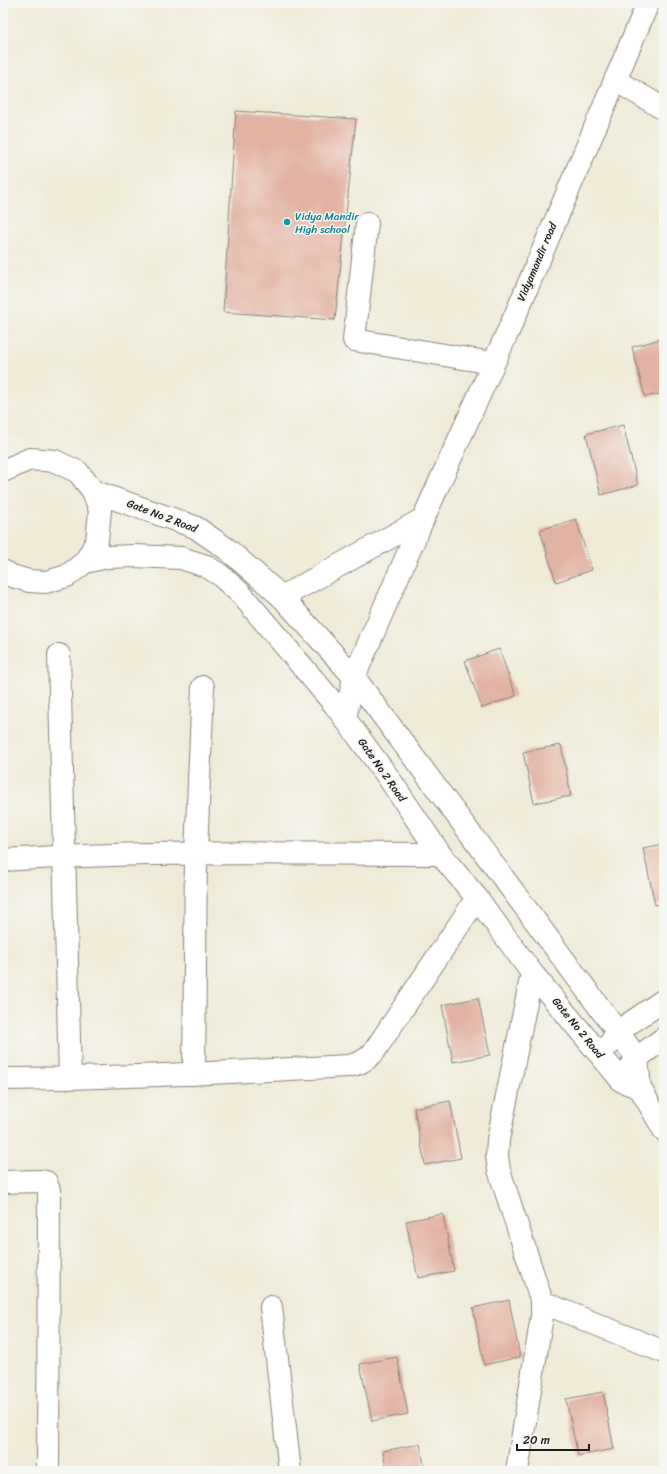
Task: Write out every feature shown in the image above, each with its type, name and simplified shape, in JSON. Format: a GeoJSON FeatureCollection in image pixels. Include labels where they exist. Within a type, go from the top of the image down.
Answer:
{"type":"FeatureCollection","features":[{"type":"Feature","properties":{"kind":"street","name":"Vidyamandir road"},"geometry":{"type":"LineString","coordinates":[[345,718],[354,677],[423,518],[493,363],[648,3]]}},
{"type":"Feature","properties":{"kind":"street"},"geometry":{"type":"LineString","coordinates":[[615,80],[664,108]]}},
{"type":"Feature","properties":{"kind":"street"},"geometry":{"type":"LineString","coordinates":[[367,223],[354,340],[493,363]]}},
{"type":"Feature","properties":{"kind":"street"},"geometry":{"type":"LineString","coordinates":[[3,471],[30,460],[55,461],[78,472],[94,490],[100,510],[97,540],[85,562],[67,576],[46,582],[29,581],[12,576],[3,570]]}},
{"type":"Feature","properties":{"kind":"street","name":"Gate No 2 Road"},"geometry":{"type":"LineString","coordinates":[[94,490],[196,527],[227,549],[282,597],[354,677],[637,1058]]}},
{"type":"Feature","properties":{"kind":"street"},"geometry":{"type":"LineString","coordinates":[[262,620],[282,597],[423,518]]}},
{"type":"Feature","properties":{"kind":"street","name":"Gate No 2 Road"},"geometry":{"type":"LineString","coordinates":[[85,562],[108,557],[134,556],[181,558],[206,566],[220,575],[240,594],[345,718],[388,777],[440,854],[477,898],[532,973],[601,1057],[631,1085],[664,1130]]}},
{"type":"Feature","properties":{"kind":"street"},"geometry":{"type":"LineString","coordinates":[[59,655],[70,1078]]}},
{"type":"Feature","properties":{"kind":"street"},"geometry":{"type":"LineString","coordinates":[[194,1074],[196,853],[203,688]]}},
{"type":"Feature","properties":{"kind":"street"},"geometry":{"type":"LineString","coordinates":[[3,860],[64,855],[196,853],[440,854]]}},
{"type":"Feature","properties":{"kind":"street"},"geometry":{"type":"LineString","coordinates":[[3,1079],[194,1074],[348,1066],[358,1064],[366,1060],[373,1053],[477,898]]}},
{"type":"Feature","properties":{"kind":"street"},"geometry":{"type":"LineString","coordinates":[[517,1471],[542,1316],[542,1302],[499,1170],[497,1156],[498,1140],[532,973]]}},
{"type":"Feature","properties":{"kind":"street"},"geometry":{"type":"LineString","coordinates":[[601,1057],[617,1032],[664,1000]]}},
{"type":"Feature","properties":{"kind":"street"},"geometry":{"type":"LineString","coordinates":[[631,1085],[637,1058],[664,1038]]}},
{"type":"Feature","properties":{"kind":"street"},"geometry":{"type":"LineString","coordinates":[[3,1182],[41,1181],[46,1182],[49,1190],[48,1471]]}},
{"type":"Feature","properties":{"kind":"street"},"geometry":{"type":"LineString","coordinates":[[542,1302],[664,1352]]}},
{"type":"Feature","properties":{"kind":"street"},"geometry":{"type":"LineString","coordinates":[[271,1307],[290,1471]]}},
{"type":"Feature","properties":{"kind":"building","name":"Vidya Mandir High school"},"geometry":{"type":"Polygon","coordinates":[[[236,111],[356,119],[335,320],[223,312],[236,111]]]}},
{"type":"Feature","properties":{"kind":"building"},"geometry":{"type":"Polygon","coordinates":[[[664,338],[664,393],[645,397],[632,347],[664,338]]]}},
{"type":"Feature","properties":{"kind":"building"},"geometry":{"type":"Polygon","coordinates":[[[623,425],[638,485],[601,495],[586,434],[623,425]]]}},
{"type":"Feature","properties":{"kind":"building"},"geometry":{"type":"Polygon","coordinates":[[[576,519],[592,570],[556,582],[540,530],[576,519]]]}},
{"type":"Feature","properties":{"kind":"building"},"geometry":{"type":"Polygon","coordinates":[[[499,649],[516,696],[482,708],[465,661],[499,649]]]}},
{"type":"Feature","properties":{"kind":"building"},"geometry":{"type":"Polygon","coordinates":[[[561,745],[571,796],[534,803],[523,752],[561,745]]]}},
{"type":"Feature","properties":{"kind":"building"},"geometry":{"type":"Polygon","coordinates":[[[664,844],[664,903],[655,905],[643,848],[664,844]]]}},
{"type":"Feature","properties":{"kind":"building"},"geometry":{"type":"Polygon","coordinates":[[[478,998],[490,1055],[453,1062],[442,1005],[478,998]]]}},
{"type":"Feature","properties":{"kind":"building"},"geometry":{"type":"Polygon","coordinates":[[[450,1101],[461,1158],[425,1165],[414,1108],[450,1101]]]}},
{"type":"Feature","properties":{"kind":"building"},"geometry":{"type":"Polygon","coordinates":[[[443,1214],[454,1271],[418,1278],[406,1221],[443,1214]]]}},
{"type":"Feature","properties":{"kind":"building"},"geometry":{"type":"Polygon","coordinates":[[[509,1300],[520,1357],[484,1365],[473,1308],[509,1300]]]}},
{"type":"Feature","properties":{"kind":"building"},"geometry":{"type":"Polygon","coordinates":[[[397,1357],[408,1414],[372,1421],[360,1364],[397,1357]]]}},
{"type":"Feature","properties":{"kind":"building"},"geometry":{"type":"Polygon","coordinates":[[[603,1392],[614,1449],[578,1456],[566,1399],[603,1392]]]}},
{"type":"Feature","properties":{"kind":"building"},"geometry":{"type":"Polygon","coordinates":[[[664,1443],[664,1461],[663,1461],[660,1444],[664,1443]]]}},
{"type":"Feature","properties":{"kind":"building"},"geometry":{"type":"Polygon","coordinates":[[[420,1444],[425,1471],[387,1471],[383,1451],[420,1444]]]}},
{"type":"Feature","properties":{"kind":"place","name":"Vidya Mandir High school"},"geometry":{"type":"Point","coordinates":[287,222]}}]}
